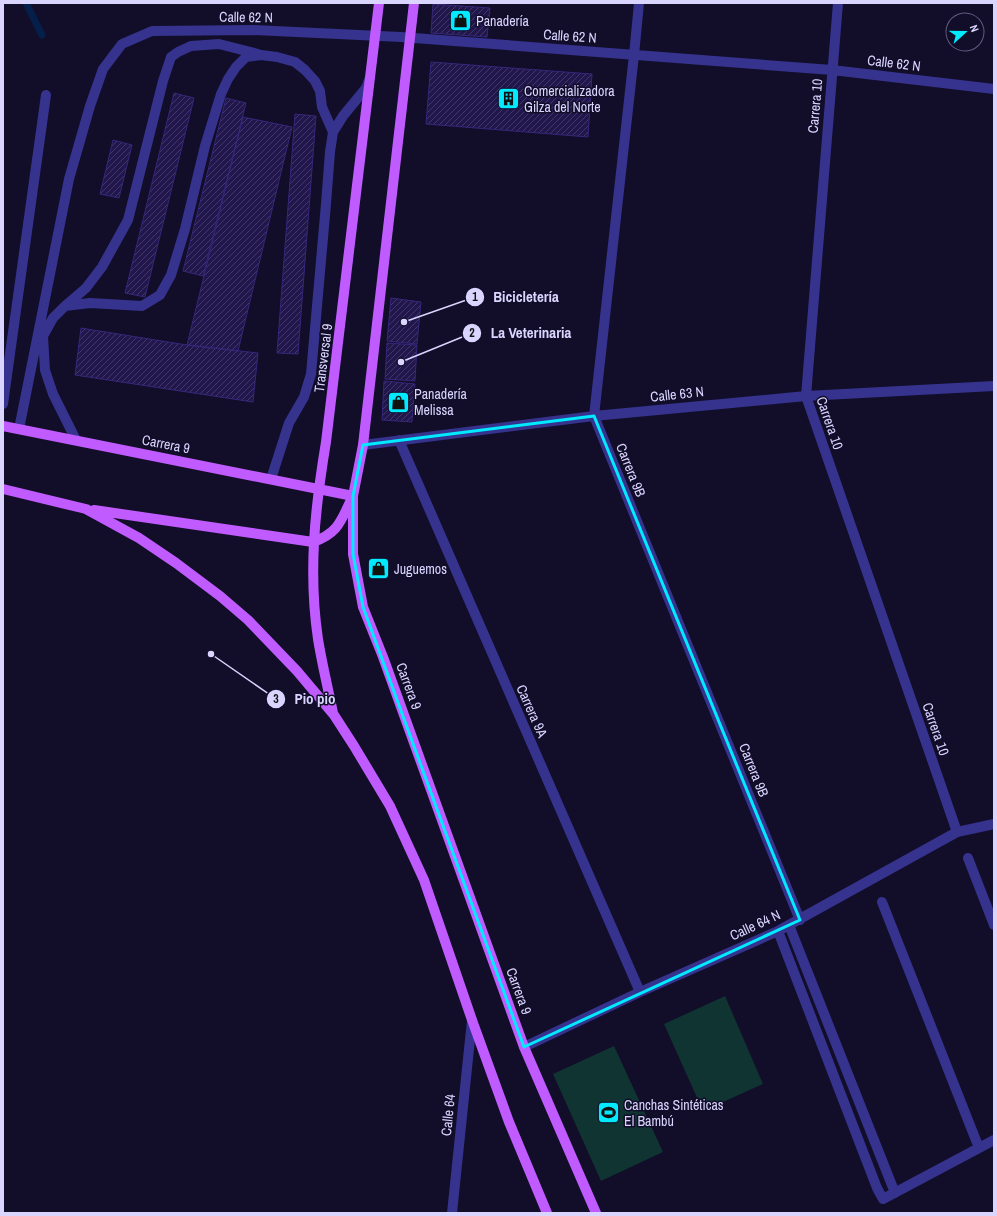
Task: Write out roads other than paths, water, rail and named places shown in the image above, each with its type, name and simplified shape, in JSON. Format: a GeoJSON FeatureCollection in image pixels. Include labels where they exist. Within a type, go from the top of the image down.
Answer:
{"type":"FeatureCollection","features":[{"type":"Feature","properties":{"kind":"main road","name":"Transversal 9"},"geometry":{"type":"LineString","coordinates":[[334,715],[318,639],[314,600],[313,542],[318,488],[326,442],[379,3]]}},
{"type":"Feature","properties":{"kind":"main road"},"geometry":{"type":"LineString","coordinates":[[3,489],[86,509],[313,542],[325,538],[338,527],[353,496],[363,445],[414,3]]}},
{"type":"Feature","properties":{"kind":"main road","name":"Carrera 9"},"geometry":{"type":"LineString","coordinates":[[3,426],[353,496],[353,554],[363,607],[383,657],[524,1047],[596,1213]]}},
{"type":"Feature","properties":{"kind":"main road"},"geometry":{"type":"LineString","coordinates":[[86,509],[139,538],[176,563],[220,596],[248,620],[297,671],[334,715],[390,806],[424,880],[509,1122],[547,1213]]}},
{"type":"Feature","properties":{"kind":"street","name":"Carrera 9B"},"geometry":{"type":"LineString","coordinates":[[639,3],[594,416],[800,920]]}},
{"type":"Feature","properties":{"kind":"street","name":"Carrera 10"},"geometry":{"type":"LineString","coordinates":[[838,3],[806,396],[957,832]]}},
{"type":"Feature","properties":{"kind":"street","name":"Calle 62 N"},"geometry":{"type":"LineString","coordinates":[[19,429],[69,180],[90,106],[103,69],[122,44],[152,31],[253,30],[410,38],[832,70],[994,89]]}},
{"type":"Feature","properties":{"kind":"street"},"geometry":{"type":"LineString","coordinates":[[76,440],[53,394],[44,370],[43,336],[54,318],[65,306],[86,288],[102,267],[128,220],[163,80],[171,57],[191,46],[219,44],[261,55],[277,56],[295,62],[315,81],[320,91],[322,106],[333,132]]}},
{"type":"Feature","properties":{"kind":"street"},"geometry":{"type":"LineString","coordinates":[[65,306],[90,302],[142,306],[160,295],[171,275],[184,235],[205,146],[221,94],[236,67],[246,57],[261,55]]}},
{"type":"Feature","properties":{"kind":"street"},"geometry":{"type":"LineString","coordinates":[[271,479],[289,424],[304,397],[310,374],[333,132],[343,116],[366,88],[371,77]]}},
{"type":"Feature","properties":{"kind":"street"},"geometry":{"type":"LineString","coordinates":[[3,404],[46,96]]}},
{"type":"Feature","properties":{"kind":"street","name":"Calle 63 N"},"geometry":{"type":"LineString","coordinates":[[363,445],[594,416],[806,396],[994,386]]}},
{"type":"Feature","properties":{"kind":"street","name":"Carrera 9A"},"geometry":{"type":"LineString","coordinates":[[399,440],[640,992]]}},
{"type":"Feature","properties":{"kind":"street","name":"Calle 64 N"},"geometry":{"type":"LineString","coordinates":[[524,1047],[640,992],[778,931],[957,832],[994,824]]}},
{"type":"Feature","properties":{"kind":"street"},"geometry":{"type":"LineString","coordinates":[[968,858],[994,925]]}},
{"type":"Feature","properties":{"kind":"street"},"geometry":{"type":"LineString","coordinates":[[882,902],[979,1148]]}},
{"type":"Feature","properties":{"kind":"street"},"geometry":{"type":"LineString","coordinates":[[789,925],[895,1193]]}},
{"type":"Feature","properties":{"kind":"street"},"geometry":{"type":"LineString","coordinates":[[778,931],[877,1188],[883,1199],[994,1140]]}},
{"type":"Feature","properties":{"kind":"street","name":"Calle 64"},"geometry":{"type":"LineString","coordinates":[[452,1213],[472,1020]]}},
{"type":"Feature","properties":{"kind":"waterway"},"geometry":{"type":"LineString","coordinates":[[26,3],[42,35]]}},
{"type":"Feature","properties":{"kind":"place","name":"Panadería"},"geometry":{"type":"Point","coordinates":[460,21]}},
{"type":"Feature","properties":{"kind":"place","name":"Comercializadora Gilza del Norte"},"geometry":{"type":"Point","coordinates":[509,99]}},
{"type":"Feature","properties":{"kind":"place","name":"Bicicletería"},"geometry":{"type":"Point","coordinates":[404,322]}},
{"type":"Feature","properties":{"kind":"place","name":"La Veterinaria"},"geometry":{"type":"Point","coordinates":[401,362]}},
{"type":"Feature","properties":{"kind":"place","name":"Panadería Melissa"},"geometry":{"type":"Point","coordinates":[398,402]}},
{"type":"Feature","properties":{"kind":"place","name":"Juguemos"},"geometry":{"type":"Point","coordinates":[379,569]}},
{"type":"Feature","properties":{"kind":"place","name":"Pio pio"},"geometry":{"type":"Point","coordinates":[211,654]}},
{"type":"Feature","properties":{"kind":"place","name":"Canchas Sintéticas El Bambú"},"geometry":{"type":"Point","coordinates":[608,1113]}}]}
